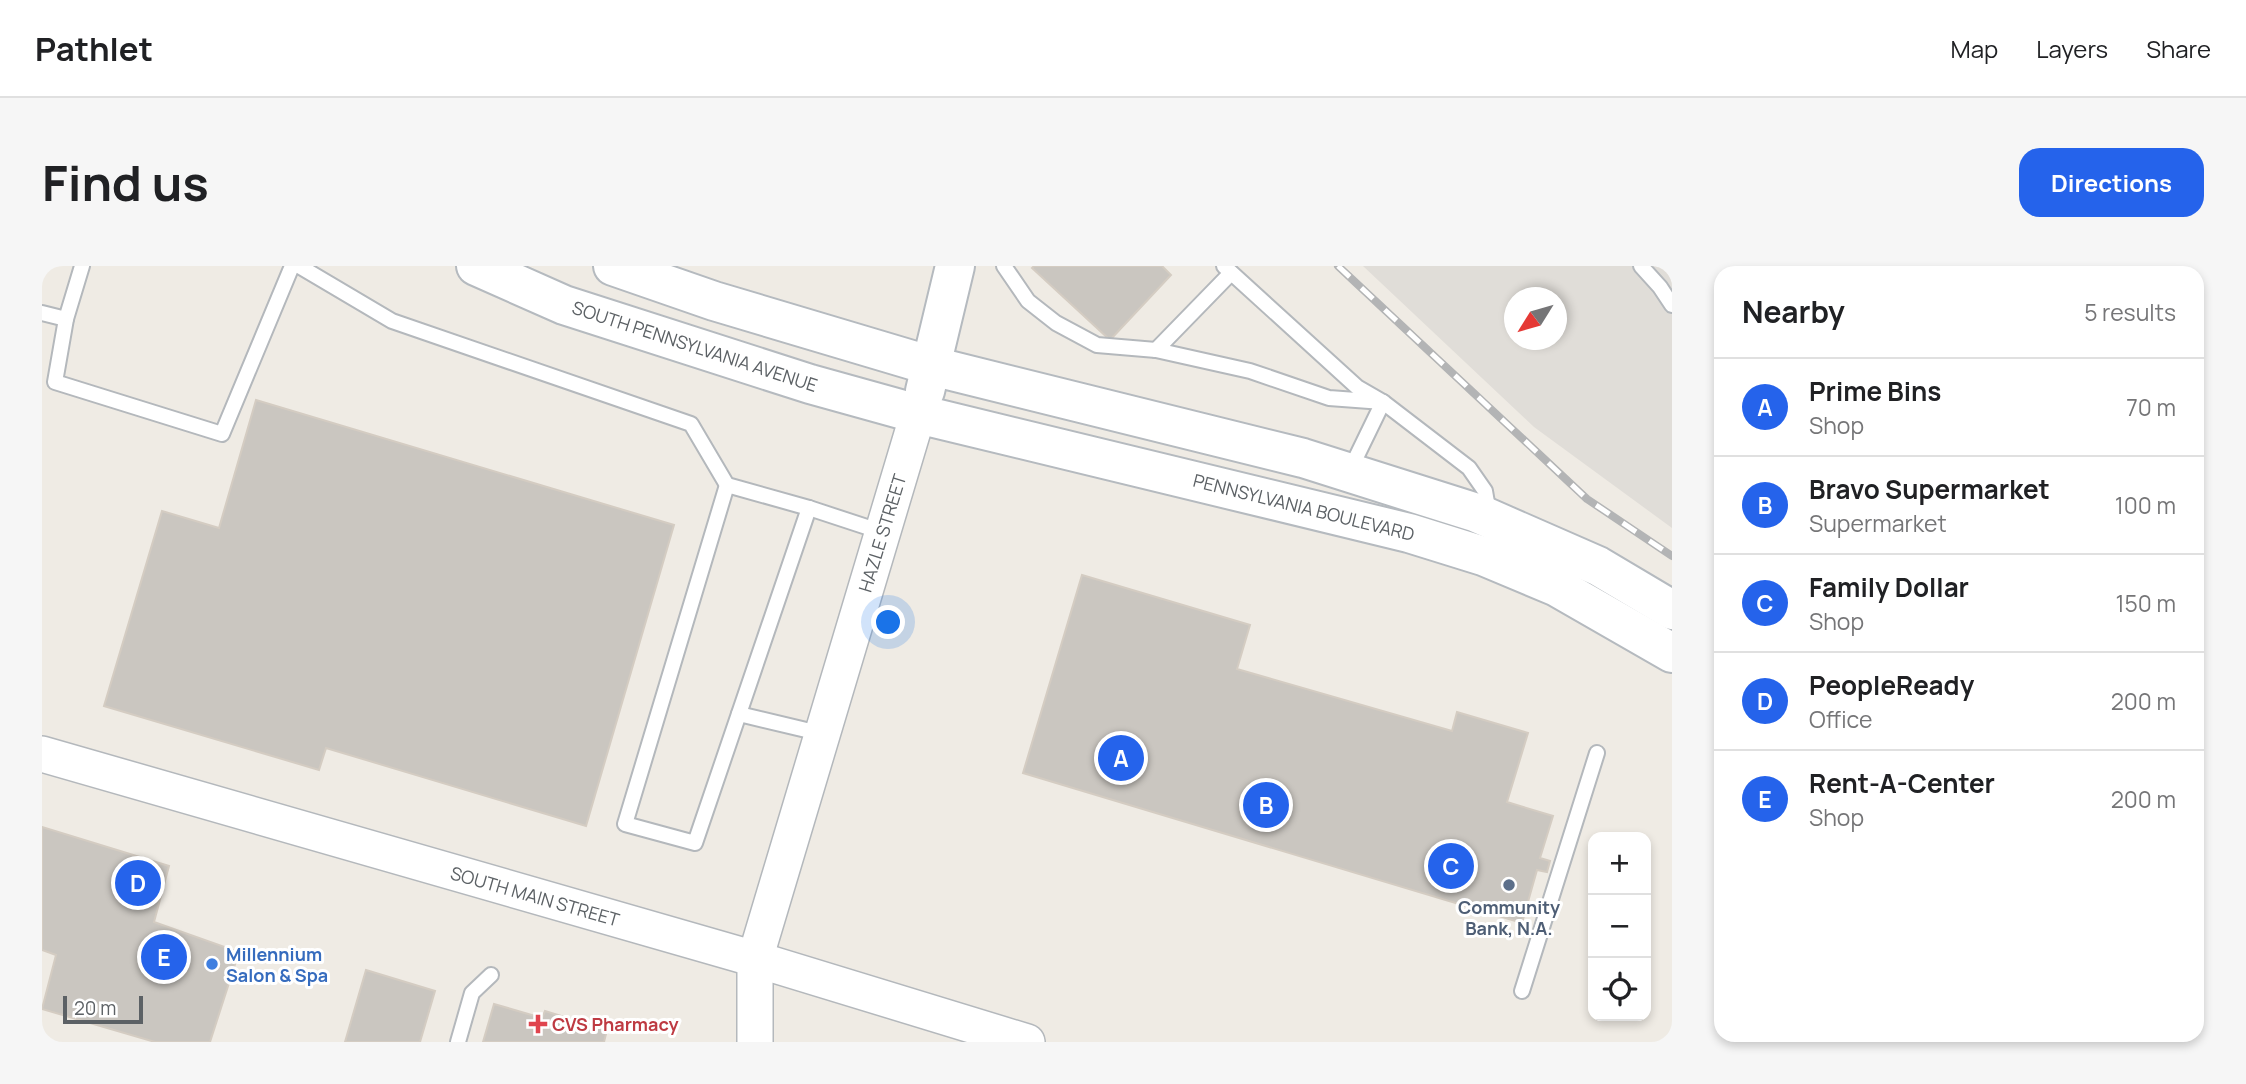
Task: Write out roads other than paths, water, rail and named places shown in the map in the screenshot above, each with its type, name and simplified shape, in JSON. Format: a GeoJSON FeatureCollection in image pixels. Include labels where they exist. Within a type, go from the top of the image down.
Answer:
{"type":"FeatureCollection","features":[{"type":"Feature","properties":{"kind":"main road","name":"SOUTH PENNSYLVANIA AVENUE"},"geometry":{"type":"LineString","coordinates":[[477,266],[564,305],[810,384],[918,414]]}},
{"type":"Feature","properties":{"kind":"main road"},"geometry":{"type":"LineString","coordinates":[[613,266],[714,300],[932,366],[1303,458],[1477,513],[1598,566],[1672,610]]}},
{"type":"Feature","properties":{"kind":"main road","name":"HAZLE STREET"},"geometry":{"type":"LineString","coordinates":[[918,414],[955,266]]}},
{"type":"Feature","properties":{"kind":"main road","name":"PENNSYLVANIA BOULEVARD"},"geometry":{"type":"LineString","coordinates":[[918,414],[1409,533],[1483,556],[1557,587],[1672,653]]}},
{"type":"Feature","properties":{"kind":"street","name":"HAZLE STREET"},"geometry":{"type":"LineString","coordinates":[[755,1042],[755,960],[918,414]]}},
{"type":"Feature","properties":{"kind":"street","name":"SOUTH MAIN STREET"},"geometry":{"type":"LineString","coordinates":[[42,754],[755,960],[951,1025],[1027,1042]]}},
{"type":"Feature","properties":{"kind":"lane"},"geometry":{"type":"LineString","coordinates":[[82,266],[66,319],[55,382],[222,434],[292,266]]}},
{"type":"Feature","properties":{"kind":"lane"},"geometry":{"type":"LineString","coordinates":[[299,266],[392,320],[691,424],[727,485],[809,508],[883,533]]}},
{"type":"Feature","properties":{"kind":"lane"},"geometry":{"type":"LineString","coordinates":[[1004,266],[1028,300],[1056,323],[1097,345],[1156,350],[1250,371],[1329,398],[1383,402]]}},
{"type":"Feature","properties":{"kind":"lane"},"geometry":{"type":"LineString","coordinates":[[1641,266],[1672,305]]}},
{"type":"Feature","properties":{"kind":"lane"},"geometry":{"type":"LineString","coordinates":[[1156,350],[1228,269],[1357,387],[1383,402],[1469,468],[1485,491],[1489,519]]}},
{"type":"Feature","properties":{"kind":"lane"},"geometry":{"type":"LineString","coordinates":[[42,313],[66,319]]}},
{"type":"Feature","properties":{"kind":"lane"},"geometry":{"type":"LineString","coordinates":[[1349,472],[1383,402]]}},
{"type":"Feature","properties":{"kind":"lane"},"geometry":{"type":"LineString","coordinates":[[727,485],[625,824],[695,843],[809,508]]}},
{"type":"Feature","properties":{"kind":"lane"},"geometry":{"type":"LineString","coordinates":[[739,714],[823,734]]}},
{"type":"Feature","properties":{"kind":"lane"},"geometry":{"type":"LineString","coordinates":[[1522,991],[1597,753]]}},
{"type":"Feature","properties":{"kind":"lane"},"geometry":{"type":"LineString","coordinates":[[458,1042],[472,993],[491,975]]}},
{"type":"Feature","properties":{"kind":"railway"},"geometry":{"type":"LineString","coordinates":[[1338,266],[1587,499],[1672,556]]}},
{"type":"Feature","properties":{"kind":"place","name":"Prime Bins"},"geometry":{"type":"Point","coordinates":[1121,758]}},
{"type":"Feature","properties":{"kind":"place","name":"Bravo Supermarket"},"geometry":{"type":"Point","coordinates":[1266,805]}},
{"type":"Feature","properties":{"kind":"place","name":"Family Dollar"},"geometry":{"type":"Point","coordinates":[1451,866]}},
{"type":"Feature","properties":{"kind":"place","name":"PeopleReady"},"geometry":{"type":"Point","coordinates":[138,883]}},
{"type":"Feature","properties":{"kind":"place","name":"Community Bank, N.A."},"geometry":{"type":"Point","coordinates":[1509,885]}},
{"type":"Feature","properties":{"kind":"place","name":"Rent-A-Center"},"geometry":{"type":"Point","coordinates":[164,957]}},
{"type":"Feature","properties":{"kind":"place","name":"Millennium Salon & Spa"},"geometry":{"type":"Point","coordinates":[212,964]}},
{"type":"Feature","properties":{"kind":"place","name":"CVS Pharmacy"},"geometry":{"type":"Point","coordinates":[538,1024]}}]}
